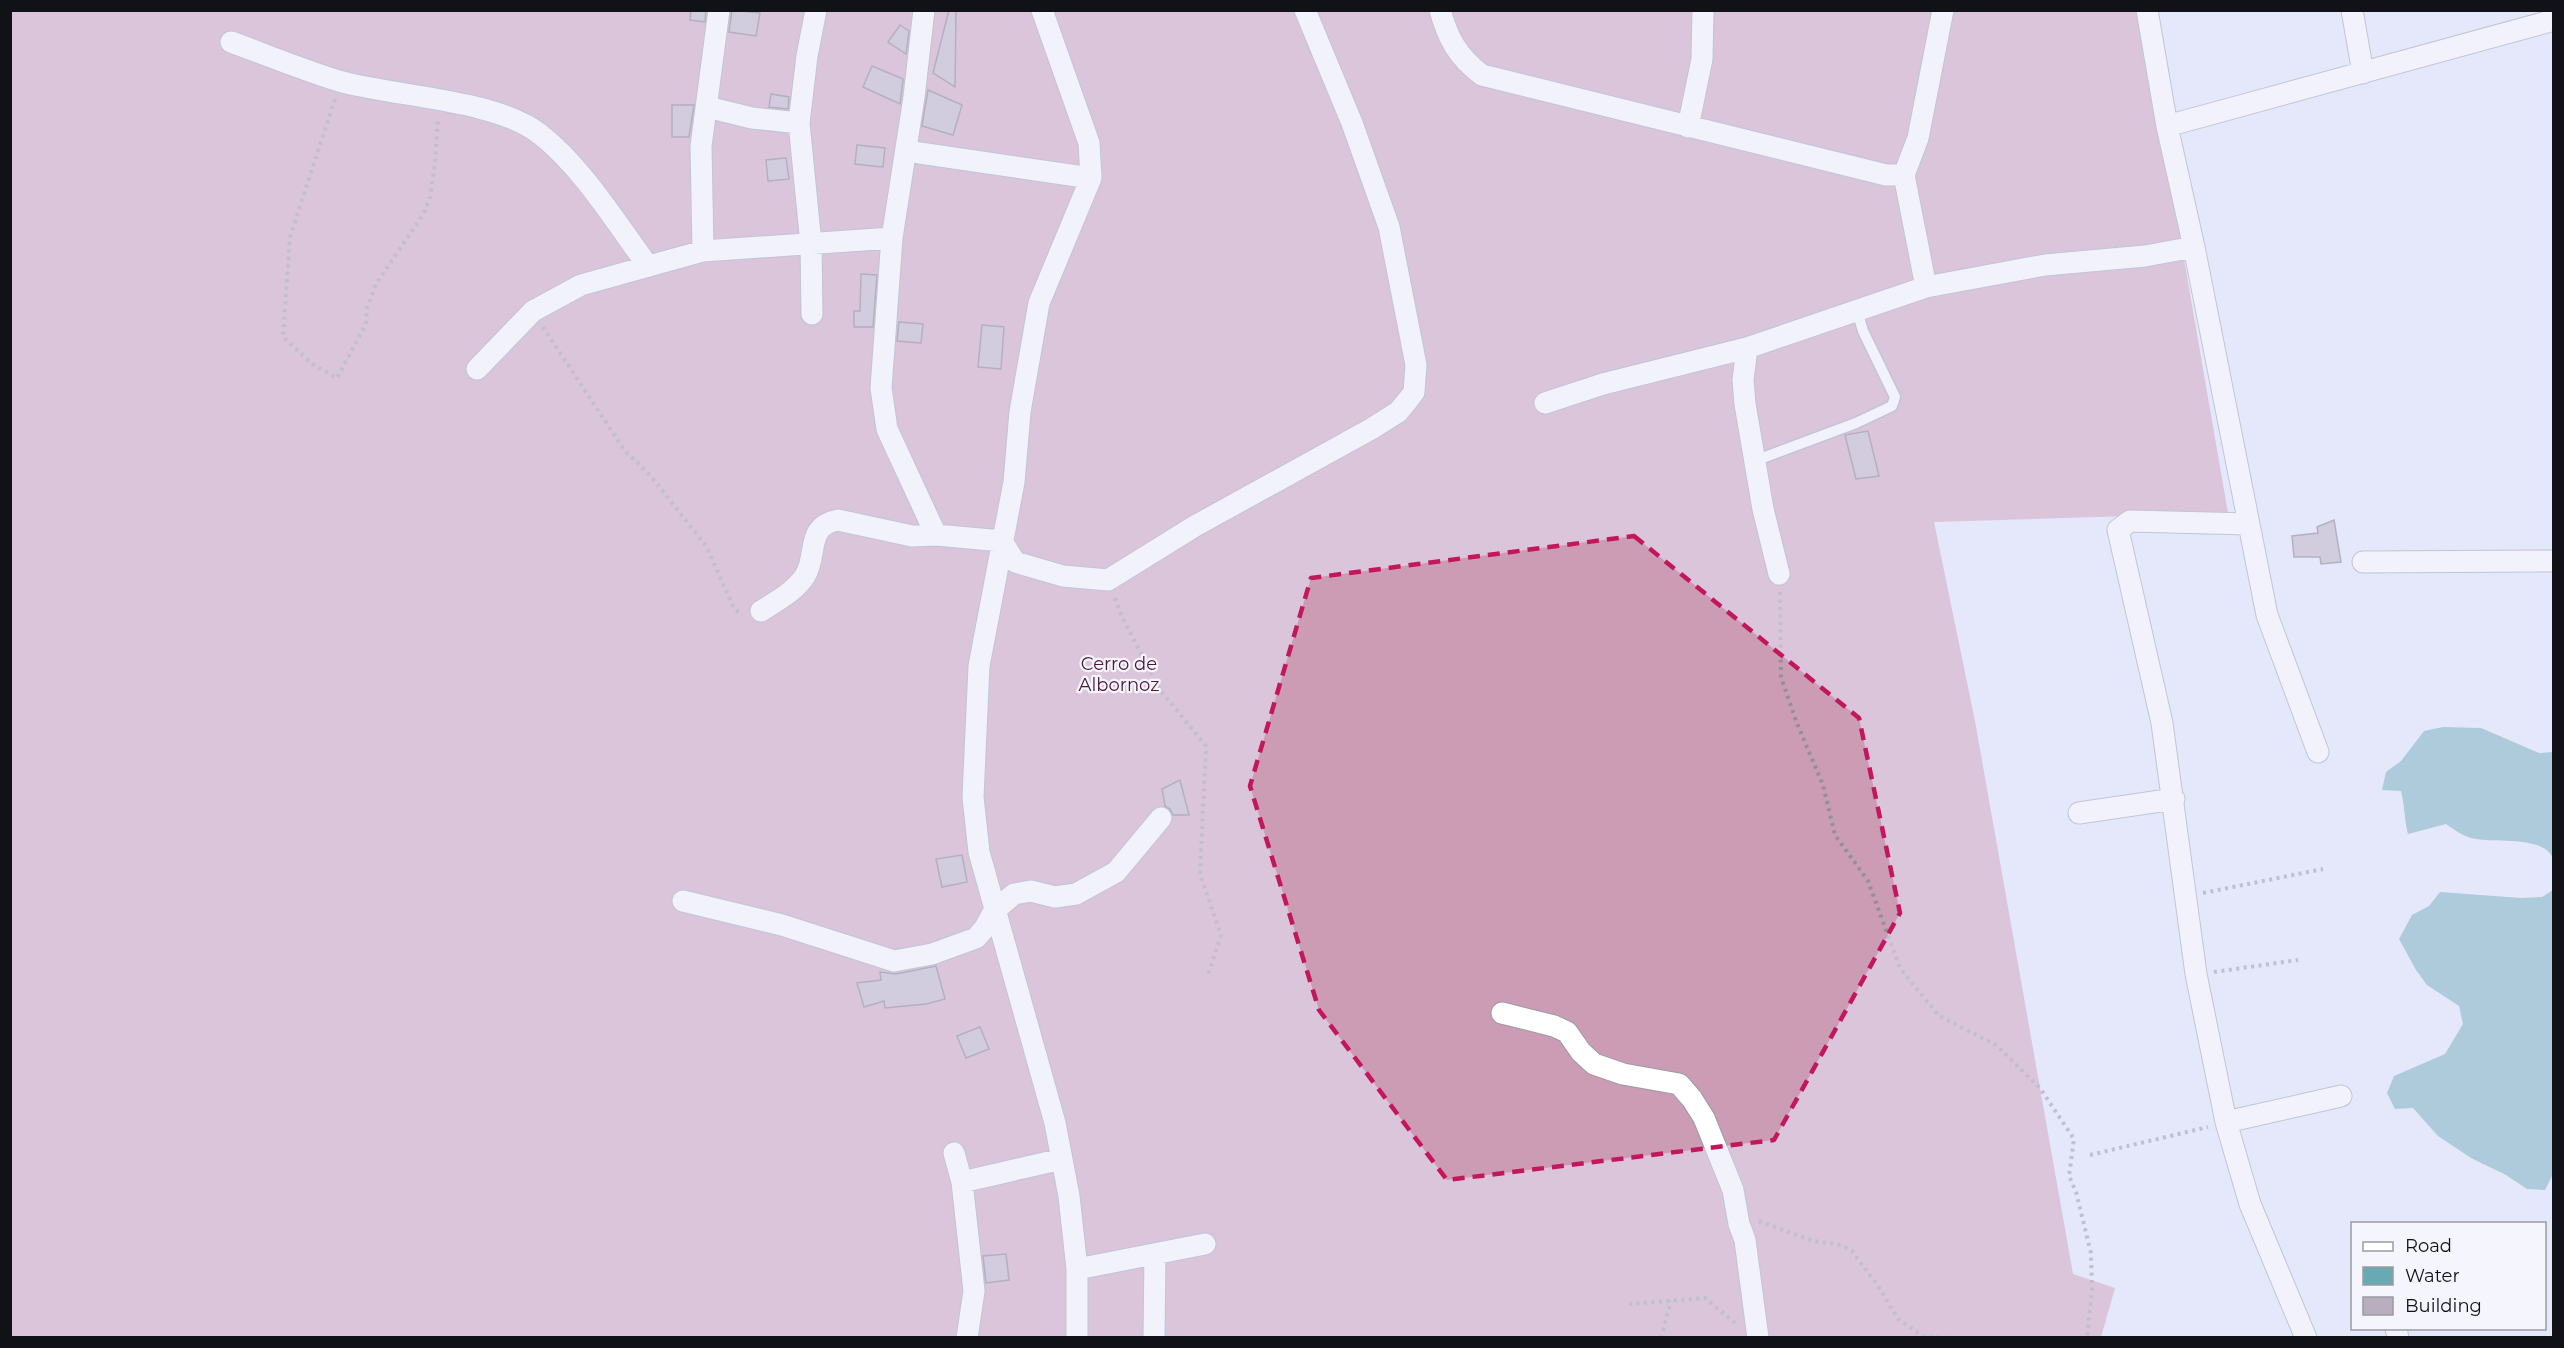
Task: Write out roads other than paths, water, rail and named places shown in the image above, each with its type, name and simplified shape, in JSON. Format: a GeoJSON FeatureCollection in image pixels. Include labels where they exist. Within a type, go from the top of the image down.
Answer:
{"type":"FeatureCollection","features":[{"type":"Feature","properties":{"kind":"street"},"geometry":{"type":"LineString","coordinates":[[703,251],[701,146],[718,10]]}},
{"type":"Feature","properties":{"kind":"street"},"geometry":{"type":"LineString","coordinates":[[812,314],[811,244],[799,123],[807,56],[816,10]]}},
{"type":"Feature","properties":{"kind":"street"},"geometry":{"type":"LineString","coordinates":[[924,10],[892,238],[881,388],[887,429],[936,535]]}},
{"type":"Feature","properties":{"kind":"street"},"geometry":{"type":"LineString","coordinates":[[1042,10],[1089,143],[1090,178],[1039,303],[1020,412],[1014,482],[979,666],[973,797],[979,852],[1055,1123],[1062,1159],[1077,1269],[1077,1338]]}},
{"type":"Feature","properties":{"kind":"street"},"geometry":{"type":"LineString","coordinates":[[1002,541],[1015,562],[1063,576],[1108,580],[1195,526],[1371,429],[1398,412],[1414,392],[1416,365],[1389,227],[1352,123],[1305,10]]}},
{"type":"Feature","properties":{"kind":"street"},"geometry":{"type":"LineString","coordinates":[[1440,10],[1455,47],[1466,63],[1482,75],[1886,175],[1905,176]]}},
{"type":"Feature","properties":{"kind":"street"},"geometry":{"type":"LineString","coordinates":[[1688,127],[1702,59],[1703,10]]}},
{"type":"Feature","properties":{"kind":"street"},"geometry":{"type":"LineString","coordinates":[[1926,287],[1905,176],[1918,138],[1943,10]]}},
{"type":"Feature","properties":{"kind":"street"},"geometry":{"type":"LineString","coordinates":[[2352,10],[2363,72]]}},
{"type":"Feature","properties":{"kind":"street"},"geometry":{"type":"LineString","coordinates":[[2153,12],[2167,126],[2194,247],[2267,615],[2318,752]]}},
{"type":"Feature","properties":{"kind":"street"},"geometry":{"type":"LineString","coordinates":[[2167,126],[2553,20]]}},
{"type":"Feature","properties":{"kind":"street"},"geometry":{"type":"LineString","coordinates":[[231,42],[340,81],[439,100],[524,123],[542,135],[568,160],[648,266]]}},
{"type":"Feature","properties":{"kind":"street"},"geometry":{"type":"LineString","coordinates":[[707,107],[752,118],[799,123]]}},
{"type":"Feature","properties":{"kind":"street"},"geometry":{"type":"LineString","coordinates":[[906,151],[1090,178]]}},
{"type":"Feature","properties":{"kind":"street"},"geometry":{"type":"LineString","coordinates":[[477,369],[533,311],[582,285],[703,251],[892,238]]}},
{"type":"Feature","properties":{"kind":"street"},"geometry":{"type":"LineString","coordinates":[[1545,403],[1614,381],[1747,348],[1926,287],[2045,265],[2145,256],[2194,247]]}},
{"type":"Feature","properties":{"kind":"street"},"geometry":{"type":"LineString","coordinates":[[1747,348],[1743,380],[1763,509],[1779,574]]}},
{"type":"Feature","properties":{"kind":"street"},"geometry":{"type":"LineString","coordinates":[[761,611],[792,592],[806,574],[819,528],[828,522],[838,520],[852,522],[912,536],[936,535],[1002,541]]}},
{"type":"Feature","properties":{"kind":"street"},"geometry":{"type":"LineString","coordinates":[[2248,525],[2130,521],[2118,530],[2162,723],[2196,974],[2226,1122],[2250,1204],[2306,1338]]}},
{"type":"Feature","properties":{"kind":"street"},"geometry":{"type":"LineString","coordinates":[[2363,562],[2553,561]]}},
{"type":"Feature","properties":{"kind":"street"},"geometry":{"type":"LineString","coordinates":[[2079,813],[2174,799]]}},
{"type":"Feature","properties":{"kind":"street"},"geometry":{"type":"LineString","coordinates":[[683,901],[782,925],[894,961],[932,954],[976,938],[981,934],[994,911],[1014,894],[1022,891],[1055,897],[1076,894],[1086,889],[1116,872],[1161,818]]}},
{"type":"Feature","properties":{"kind":"street"},"geometry":{"type":"LineString","coordinates":[[1502,1013],[1554,1026],[1566,1032],[1581,1052],[1594,1064],[1623,1074],[1679,1084],[1692,1099],[1704,1118],[1732,1190],[1745,1240],[1758,1338]]}},
{"type":"Feature","properties":{"kind":"street"},"geometry":{"type":"LineString","coordinates":[[2226,1122],[2342,1096]]}},
{"type":"Feature","properties":{"kind":"street"},"geometry":{"type":"LineString","coordinates":[[954,1153],[962,1182],[974,1291],[967,1338]]}},
{"type":"Feature","properties":{"kind":"street"},"geometry":{"type":"LineString","coordinates":[[962,1182],[1062,1159]]}},
{"type":"Feature","properties":{"kind":"street"},"geometry":{"type":"LineString","coordinates":[[1077,1269],[1205,1244]]}},
{"type":"Feature","properties":{"kind":"street"},"geometry":{"type":"LineString","coordinates":[[1154,1338],[1155,1254]]}},
{"type":"Feature","properties":{"kind":"lane"},"geometry":{"type":"LineString","coordinates":[[1757,460],[1856,423],[1892,406],[1895,397],[1863,331],[1857,311]]}},
{"type":"Feature","properties":{"kind":"water"},"geometry":{"type":"Polygon","coordinates":[[[2443,727],[2481,728],[2539,753],[2553,752],[2553,858],[2547,850],[2538,846],[2516,841],[2471,838],[2446,824],[2408,834],[2401,791],[2382,790],[2386,772],[2401,761],[2424,731],[2443,727]]]}},
{"type":"Feature","properties":{"kind":"water"},"geometry":{"type":"Polygon","coordinates":[[[2553,890],[2553,1174],[2545,1190],[2527,1189],[2506,1175],[2471,1158],[2438,1136],[2413,1108],[2395,1109],[2387,1093],[2394,1076],[2445,1054],[2463,1024],[2459,1006],[2427,985],[2399,939],[2412,915],[2429,906],[2440,892],[2521,898],[2542,897],[2553,890]]]}},
{"type":"Feature","properties":{"kind":"park label","name":"Cerro de Albornoz"},"geometry":{"type":"Point","coordinates":[1119,674]}}]}
